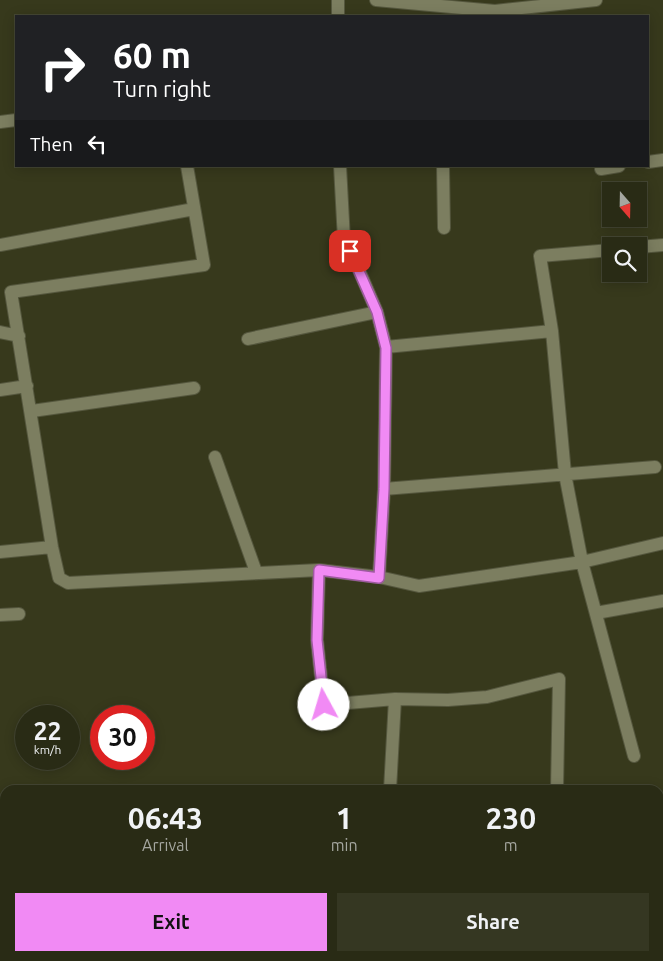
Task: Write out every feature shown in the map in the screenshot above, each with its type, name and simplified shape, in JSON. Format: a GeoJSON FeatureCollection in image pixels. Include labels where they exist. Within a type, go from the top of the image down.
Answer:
{"type":"FeatureCollection","features":[{"type":"Feature","properties":{"kind":"street"},"geometry":{"type":"LineString","coordinates":[[338,0],[338,15]]}},
{"type":"Feature","properties":{"kind":"street"},"geometry":{"type":"LineString","coordinates":[[376,0],[432,11],[495,13],[596,0]]}},
{"type":"Feature","properties":{"kind":"street"},"geometry":{"type":"LineString","coordinates":[[0,122],[15,120]]}},
{"type":"Feature","properties":{"kind":"street"},"geometry":{"type":"LineString","coordinates":[[649,162],[663,160]]}},
{"type":"Feature","properties":{"kind":"street"},"geometry":{"type":"LineString","coordinates":[[187,167],[204,265],[11,292],[28,386],[52,547],[59,578],[68,583],[319,570],[420,586],[582,562],[663,543]]}},
{"type":"Feature","properties":{"kind":"street"},"geometry":{"type":"LineString","coordinates":[[340,167],[344,240],[377,312],[386,348],[384,489],[379,578]]}},
{"type":"Feature","properties":{"kind":"street"},"geometry":{"type":"LineString","coordinates":[[443,167],[444,228]]}},
{"type":"Feature","properties":{"kind":"street"},"geometry":{"type":"LineString","coordinates":[[601,169],[613,167]]}},
{"type":"Feature","properties":{"kind":"street"},"geometry":{"type":"LineString","coordinates":[[0,245],[194,209]]}},
{"type":"Feature","properties":{"kind":"street"},"geometry":{"type":"LineString","coordinates":[[647,246],[663,245]]}},
{"type":"Feature","properties":{"kind":"street"},"geometry":{"type":"LineString","coordinates":[[602,251],[540,256],[552,331],[565,474],[582,562],[634,756]]}},
{"type":"Feature","properties":{"kind":"street"},"geometry":{"type":"LineString","coordinates":[[248,338],[377,312]]}},
{"type":"Feature","properties":{"kind":"street"},"geometry":{"type":"LineString","coordinates":[[386,348],[552,331]]}},
{"type":"Feature","properties":{"kind":"street"},"geometry":{"type":"LineString","coordinates":[[0,332],[19,336]]}},
{"type":"Feature","properties":{"kind":"street"},"geometry":{"type":"LineString","coordinates":[[0,390],[28,386]]}},
{"type":"Feature","properties":{"kind":"street"},"geometry":{"type":"LineString","coordinates":[[32,411],[194,388]]}},
{"type":"Feature","properties":{"kind":"street"},"geometry":{"type":"LineString","coordinates":[[215,456],[256,572]]}},
{"type":"Feature","properties":{"kind":"street"},"geometry":{"type":"LineString","coordinates":[[384,489],[655,467]]}},
{"type":"Feature","properties":{"kind":"street"},"geometry":{"type":"LineString","coordinates":[[0,552],[52,547]]}},
{"type":"Feature","properties":{"kind":"street"},"geometry":{"type":"LineString","coordinates":[[319,570],[317,640],[324,705],[396,699],[448,700],[487,697],[559,679],[557,785]]}},
{"type":"Feature","properties":{"kind":"street"},"geometry":{"type":"LineString","coordinates":[[596,613],[663,601]]}},
{"type":"Feature","properties":{"kind":"street"},"geometry":{"type":"LineString","coordinates":[[0,615],[19,614]]}},
{"type":"Feature","properties":{"kind":"street"},"geometry":{"type":"LineString","coordinates":[[390,785],[396,699]]}},
{"type":"Feature","properties":{"kind":"route"},"geometry":{"type":"LineString","coordinates":[[324,705],[317,640],[319,570],[379,578],[384,489],[386,348],[377,312],[350,251]]}}]}
